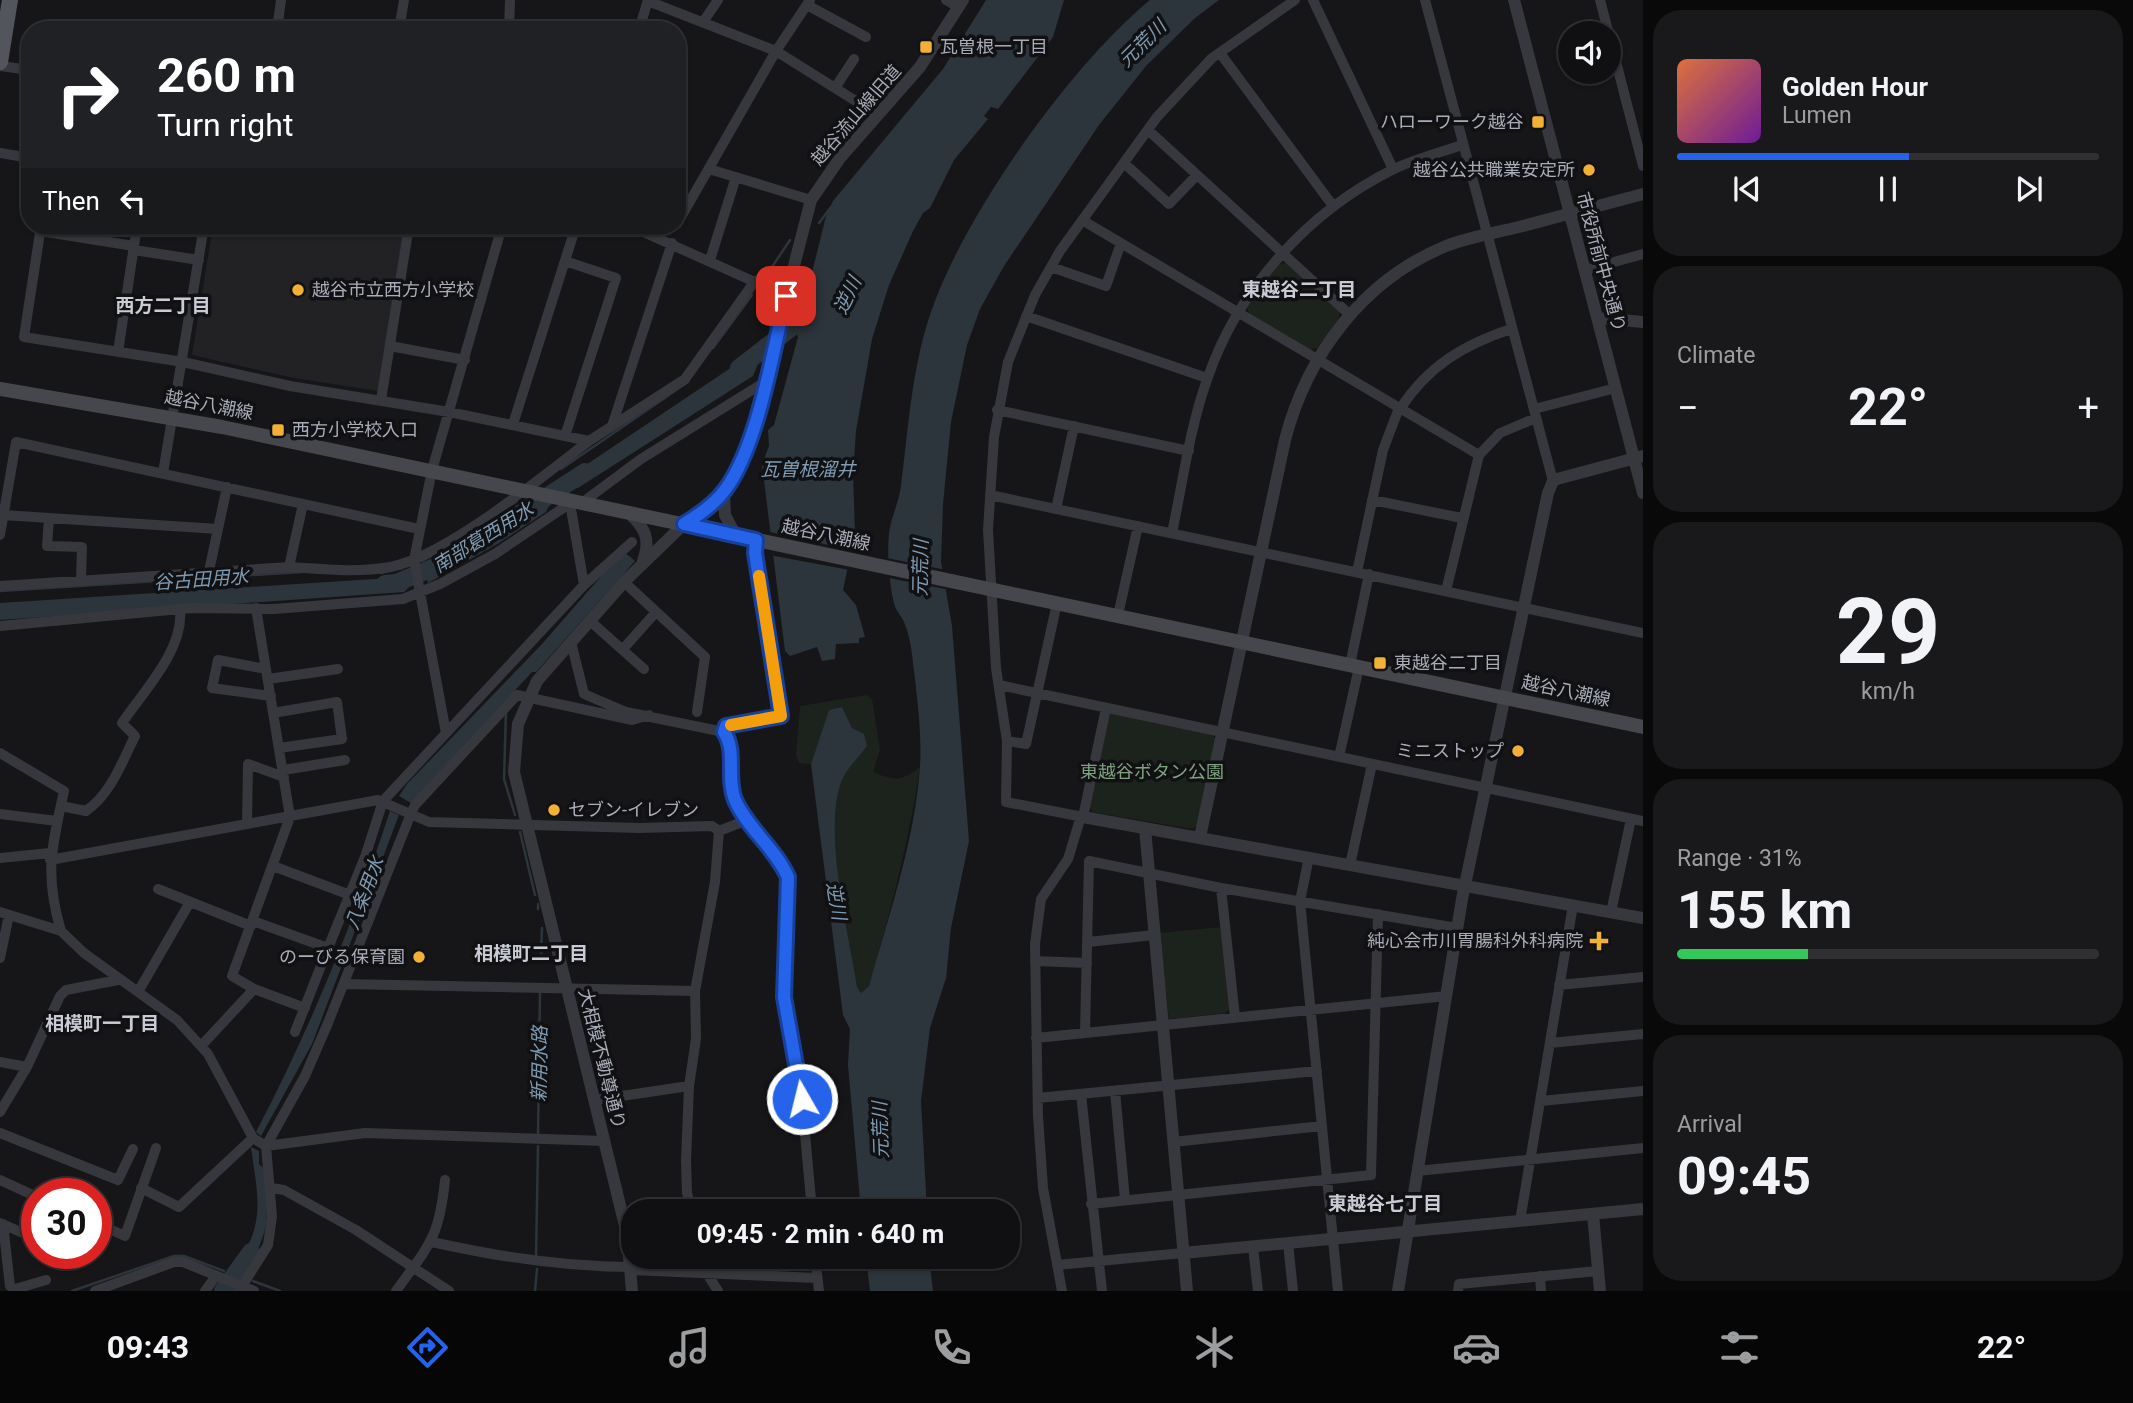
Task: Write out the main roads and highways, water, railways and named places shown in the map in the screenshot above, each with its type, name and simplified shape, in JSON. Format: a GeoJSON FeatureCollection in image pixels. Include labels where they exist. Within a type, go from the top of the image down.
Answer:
{"type":"FeatureCollection","features":[{"type":"Feature","properties":{"kind":"main road"},"geometry":{"type":"LineString","coordinates":[[0,64],[10,0]]}},
{"type":"Feature","properties":{"kind":"main road","name":"越谷八潮線"},"geometry":{"type":"LineString","coordinates":[[0,390],[174,418],[432,470],[1643,727]]}},
{"type":"Feature","properties":{"kind":"water","name":"瓦曽根溜井"},"geometry":{"type":"Polygon","coordinates":[[[986,0],[1064,0],[1053,37],[998,109],[991,107],[984,116],[988,119],[954,160],[930,208],[923,213],[889,285],[872,339],[856,431],[853,474],[855,533],[843,590],[856,605],[865,637],[859,638],[859,643],[836,644],[835,659],[822,661],[817,647],[790,656],[785,651],[762,464],[769,446],[768,430],[774,425],[798,337],[794,328],[795,321],[801,317],[826,216],[833,201],[943,69],[986,0]]]}},
{"type":"Feature","properties":{"kind":"water"},"geometry":{"type":"Polygon","coordinates":[[[1150,0],[1219,0],[1195,18],[1146,66],[1099,125],[1004,266],[980,309],[967,345],[951,422],[943,504],[941,562],[952,626],[969,841],[951,928],[946,978],[930,1028],[921,1101],[926,1199],[860,1199],[848,1065],[850,1029],[843,1015],[811,764],[829,710],[842,707],[852,728],[864,734],[867,746],[842,780],[835,826],[843,911],[857,987],[861,993],[869,986],[900,877],[913,822],[920,766],[920,727],[912,653],[906,626],[894,603],[888,550],[890,527],[901,486],[921,346],[935,301],[951,263],[998,181],[1057,98],[1120,27],[1150,0]]]}},
{"type":"Feature","properties":{"kind":"water"},"geometry":{"type":"Polygon","coordinates":[[[759,354],[760,359],[753,376],[578,488],[559,483],[750,355],[759,354]]]}},
{"type":"Feature","properties":{"kind":"water"},"geometry":{"type":"Polygon","coordinates":[[[528,503],[549,506],[546,512],[499,543],[428,583],[424,568],[474,541],[528,503]]]}},
{"type":"Feature","properties":{"kind":"water"},"geometry":{"type":"Polygon","coordinates":[[[623,551],[635,561],[536,672],[532,672],[411,803],[399,796],[407,784],[542,644],[623,551]]]}},
{"type":"Feature","properties":{"kind":"water"},"geometry":{"type":"Polygon","coordinates":[[[406,573],[408,588],[404,592],[0,620],[0,603],[390,578],[406,573]]]}},
{"type":"Feature","properties":{"kind":"water"},"geometry":{"type":"Polygon","coordinates":[[[390,811],[399,815],[312,1044],[261,1136],[256,1132],[295,1054],[330,974],[390,811]]]}},
{"type":"Feature","properties":{"kind":"water"},"geometry":{"type":"Polygon","coordinates":[[[251,1147],[259,1151],[259,1164],[264,1169],[267,1212],[264,1234],[244,1274],[232,1270],[251,1240],[255,1225],[257,1197],[251,1147]]]}},
{"type":"Feature","properties":{"kind":"water"},"geometry":{"type":"Polygon","coordinates":[[[867,1269],[930,1269],[933,1291],[870,1291],[867,1269]]]}},
{"type":"Feature","properties":{"kind":"waterway","name":"谷古田用水"},"geometry":{"type":"LineString","coordinates":[[819,223],[831,207]]}},
{"type":"Feature","properties":{"kind":"waterway","name":"谷古田用水"},"geometry":{"type":"LineString","coordinates":[[766,276],[790,240]]}},
{"type":"Feature","properties":{"kind":"waterway","name":"谷古田用水"},"geometry":{"type":"LineString","coordinates":[[713,348],[752,295]]}},
{"type":"Feature","properties":{"kind":"waterway","name":"南部葛西用水"},"geometry":{"type":"LineString","coordinates":[[739,368],[796,324],[817,328]]}},
{"type":"Feature","properties":{"kind":"waterway","name":"谷古田用水"},"geometry":{"type":"LineString","coordinates":[[561,469],[688,382]]}},
{"type":"Feature","properties":{"kind":"waterway","name":"南部葛西用水"},"geometry":{"type":"LineString","coordinates":[[517,516],[585,472]]}},
{"type":"Feature","properties":{"kind":"waterway","name":"谷古田用水"},"geometry":{"type":"LineString","coordinates":[[422,561],[431,556]]}},
{"type":"Feature","properties":{"kind":"waterway","name":"南部葛西用水"},"geometry":{"type":"LineString","coordinates":[[385,584],[396,583],[447,562]]}},
{"type":"Feature","properties":{"kind":"waterway","name":"谷古田用水"},"geometry":{"type":"LineString","coordinates":[[381,573],[402,568]]}},
{"type":"Feature","properties":{"kind":"waterway","name":"谷古田用水"},"geometry":{"type":"LineString","coordinates":[[0,591],[301,572]]}},
{"type":"Feature","properties":{"kind":"waterway","name":"新用水路"},"geometry":{"type":"LineString","coordinates":[[506,710],[504,779],[515,815]]}},
{"type":"Feature","properties":{"kind":"waterway","name":"新用水路"},"geometry":{"type":"LineString","coordinates":[[520,832],[535,895]]}},
{"type":"Feature","properties":{"kind":"waterway","name":"新用水路"},"geometry":{"type":"LineString","coordinates":[[538,904],[538,909]]}},
{"type":"Feature","properties":{"kind":"waterway","name":"新用水路"},"geometry":{"type":"LineString","coordinates":[[541,958],[542,928]]}},
{"type":"Feature","properties":{"kind":"waterway","name":"新用水路"},"geometry":{"type":"LineString","coordinates":[[538,1135],[540,992]]}},
{"type":"Feature","properties":{"kind":"waterway","name":"新用水路"},"geometry":{"type":"LineString","coordinates":[[536,1258],[538,1146]]}},
{"type":"Feature","properties":{"kind":"waterway","name":"八条用水"},"geometry":{"type":"LineString","coordinates":[[223,1291],[251,1252]]}},
{"type":"Feature","properties":{"kind":"waterway"},"geometry":{"type":"LineString","coordinates":[[72,1291],[174,1256],[184,1256],[224,1271]]}},
{"type":"Feature","properties":{"kind":"waterway","name":"新用水路"},"geometry":{"type":"LineString","coordinates":[[535,1291],[537,1269]]}},
{"type":"Feature","properties":{"kind":"waterway"},"geometry":{"type":"LineString","coordinates":[[253,1281],[280,1291]]}},
{"type":"Feature","properties":{"kind":"place","name":"瓦曽根一丁目"},"geometry":{"type":"Point","coordinates":[926,47]}},
{"type":"Feature","properties":{"kind":"place","name":"ハローワーク越谷"},"geometry":{"type":"Point","coordinates":[1538,122]}},
{"type":"Feature","properties":{"kind":"place","name":"越谷公共職業安定所"},"geometry":{"type":"Point","coordinates":[1589,170]}},
{"type":"Feature","properties":{"kind":"place","name":"越谷市立西方小学校"},"geometry":{"type":"Point","coordinates":[298,290]}},
{"type":"Feature","properties":{"kind":"place","name":"西方小学校入口"},"geometry":{"type":"Point","coordinates":[278,430]}},
{"type":"Feature","properties":{"kind":"place","name":"東越谷二丁目"},"geometry":{"type":"Point","coordinates":[1380,663]}},
{"type":"Feature","properties":{"kind":"place","name":"ミニストップ"},"geometry":{"type":"Point","coordinates":[1518,751]}},
{"type":"Feature","properties":{"kind":"place","name":"セブン-イレブン"},"geometry":{"type":"Point","coordinates":[554,810]}},
{"type":"Feature","properties":{"kind":"place","name":"純心会市川胃腸科外科病院"},"geometry":{"type":"Point","coordinates":[1599,941]}},
{"type":"Feature","properties":{"kind":"place","name":"のーびる保育園"},"geometry":{"type":"Point","coordinates":[419,957]}},
{"type":"Feature","properties":{"kind":"district","name":"東越谷二丁目"},"geometry":{"type":"Point","coordinates":[1299,289]}},
{"type":"Feature","properties":{"kind":"district","name":"西方二丁目"},"geometry":{"type":"Point","coordinates":[163,305]}},
{"type":"Feature","properties":{"kind":"district","name":"相模町二丁目"},"geometry":{"type":"Point","coordinates":[531,953]}},
{"type":"Feature","properties":{"kind":"district","name":"相模町一丁目"},"geometry":{"type":"Point","coordinates":[102,1023]}},
{"type":"Feature","properties":{"kind":"district","name":"東越谷七丁目"},"geometry":{"type":"Point","coordinates":[1385,1203]}},
{"type":"Feature","properties":{"kind":"water label","name":"元荒川"},"geometry":{"type":"Point","coordinates":[1142,43]}},
{"type":"Feature","properties":{"kind":"water label","name":"逆川"},"geometry":{"type":"Point","coordinates":[847,295]}},
{"type":"Feature","properties":{"kind":"water label","name":"元荒川"},"geometry":{"type":"Point","coordinates":[920,568]}},
{"type":"Feature","properties":{"kind":"water label","name":"逆川"},"geometry":{"type":"Point","coordinates":[837,901]}},
{"type":"Feature","properties":{"kind":"water label","name":"元荒川"},"geometry":{"type":"Point","coordinates":[880,1130]}},
{"type":"Feature","properties":{"kind":"park label","name":"東越谷ボタン公園"},"geometry":{"type":"Point","coordinates":[1152,772]}}]}
